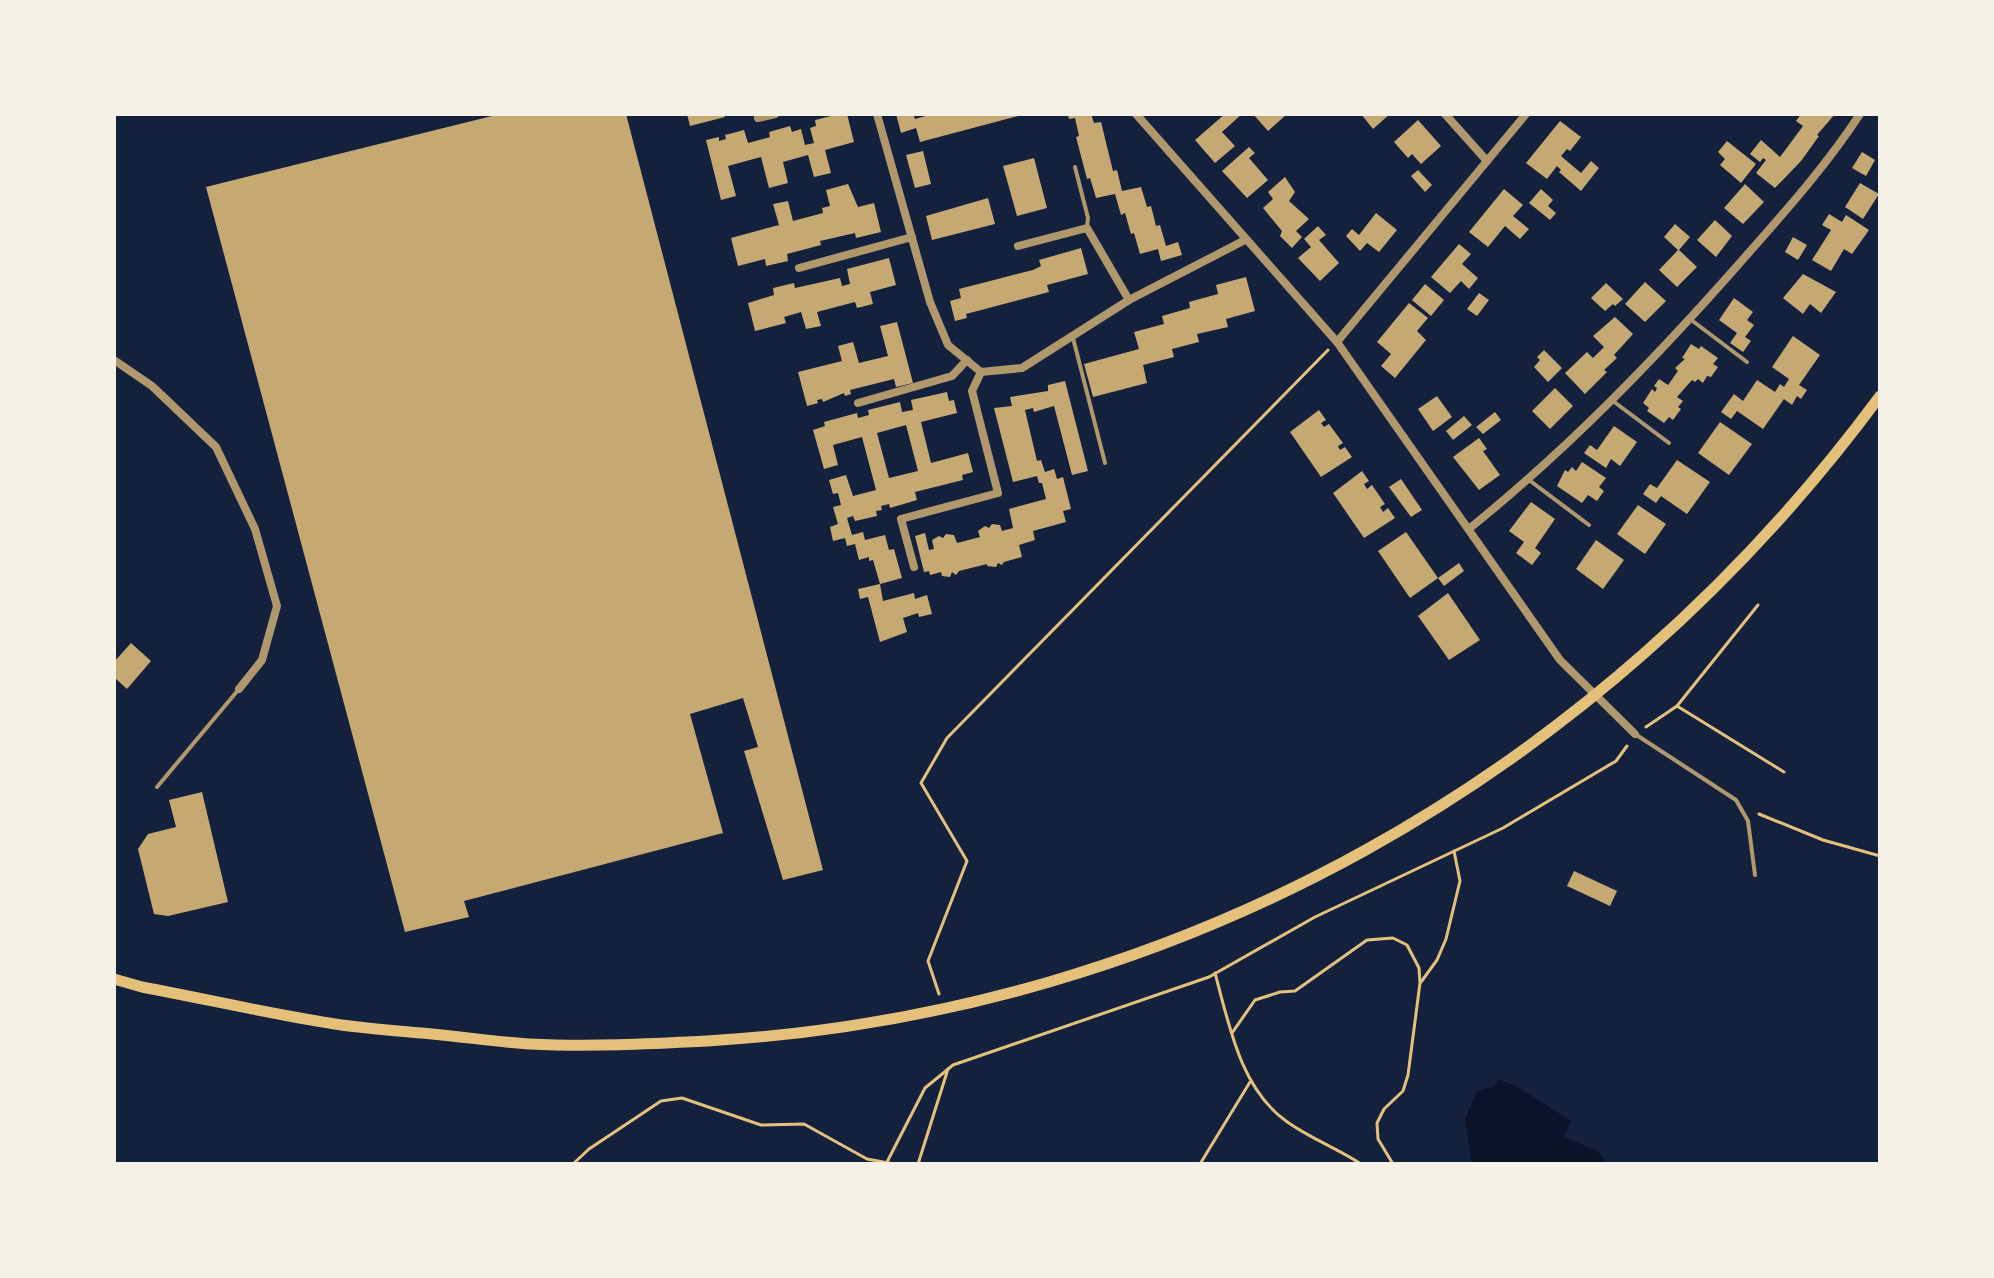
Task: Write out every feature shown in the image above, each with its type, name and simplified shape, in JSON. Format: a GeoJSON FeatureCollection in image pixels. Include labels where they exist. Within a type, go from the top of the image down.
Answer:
{"type":"FeatureCollection","features":[{"type":"Feature","properties":{"kind":"main road"},"geometry":{"type":"LineString","coordinates":[[114,979],[337,1025],[531,1044],[652,1044],[759,1038],[849,1027],[944,1009],[1105,966],[1273,899],[1362,854],[1508,763],[1622,674],[1690,614],[1770,532],[1841,449],[1880,396]]}},
{"type":"Feature","properties":{"kind":"street"},"geometry":{"type":"LineString","coordinates":[[758,118],[775,114]]}},
{"type":"Feature","properties":{"kind":"street"},"geometry":{"type":"LineString","coordinates":[[877,114],[930,302],[948,345],[981,372],[1022,368],[1129,300],[1245,240]]}},
{"type":"Feature","properties":{"kind":"street"},"geometry":{"type":"LineString","coordinates":[[1136,114],[1337,342],[1560,660],[1635,734]]}},
{"type":"Feature","properties":{"kind":"street"},"geometry":{"type":"LineString","coordinates":[[1445,114],[1487,161]]}},
{"type":"Feature","properties":{"kind":"street"},"geometry":{"type":"LineString","coordinates":[[1337,342],[1526,114]]}},
{"type":"Feature","properties":{"kind":"street"},"geometry":{"type":"LineString","coordinates":[[1470,528],[1529,480],[1613,401],[1797,198],[1837,149],[1860,114]]}},
{"type":"Feature","properties":{"kind":"street"},"geometry":{"type":"LineString","coordinates":[[1018,246],[1087,228],[1129,300]]}},
{"type":"Feature","properties":{"kind":"street"},"geometry":{"type":"LineString","coordinates":[[799,268],[912,237]]}},
{"type":"Feature","properties":{"kind":"street"},"geometry":{"type":"LineString","coordinates":[[114,360],[152,386],[216,447],[255,529],[277,606],[262,660],[239,689]]}},
{"type":"Feature","properties":{"kind":"street"},"geometry":{"type":"LineString","coordinates":[[858,403],[952,376],[967,360]]}},
{"type":"Feature","properties":{"kind":"street"},"geometry":{"type":"LineString","coordinates":[[914,567],[901,519],[998,493],[972,391],[981,372]]}},
{"type":"Feature","properties":{"kind":"lane"},"geometry":{"type":"LineString","coordinates":[[1075,167],[1088,218],[1087,228]]}},
{"type":"Feature","properties":{"kind":"lane"},"geometry":{"type":"LineString","coordinates":[[1690,319],[1747,362]]}},
{"type":"Feature","properties":{"kind":"lane"},"geometry":{"type":"LineString","coordinates":[[1073,335],[1105,463]]}},
{"type":"Feature","properties":{"kind":"lane"},"geometry":{"type":"LineString","coordinates":[[1613,401],[1669,443]]}},
{"type":"Feature","properties":{"kind":"lane"},"geometry":{"type":"LineString","coordinates":[[1529,480],[1589,525]]}},
{"type":"Feature","properties":{"kind":"lane"},"geometry":{"type":"LineString","coordinates":[[157,787],[239,689]]}},
{"type":"Feature","properties":{"kind":"lane"},"geometry":{"type":"LineString","coordinates":[[1635,734],[1736,800],[1748,821],[1755,875]]}},
{"type":"Feature","properties":{"kind":"path"},"geometry":{"type":"LineString","coordinates":[[944,1009],[928,961],[967,861],[921,783],[947,738],[1337,342]]}},
{"type":"Feature","properties":{"kind":"path"},"geometry":{"type":"LineString","coordinates":[[887,1163],[925,1088],[953,1065],[1215,973],[1315,917],[1503,828],[1616,761],[1635,734],[1677,706],[1758,605]]}},
{"type":"Feature","properties":{"kind":"path"},"geometry":{"type":"LineString","coordinates":[[1677,706],[1784,772]]}},
{"type":"Feature","properties":{"kind":"path"},"geometry":{"type":"LineString","coordinates":[[1736,800],[1769,820],[1880,856]]}},
{"type":"Feature","properties":{"kind":"path"},"geometry":{"type":"LineString","coordinates":[[1420,983],[1437,960],[1446,939],[1460,881],[1454,851]]}},
{"type":"Feature","properties":{"kind":"path"},"geometry":{"type":"LineString","coordinates":[[1232,1033],[1255,1000],[1295,991],[1367,940],[1393,938],[1407,945],[1419,968],[1420,983],[1403,1091],[1377,1118],[1378,1139],[1393,1164]]}},
{"type":"Feature","properties":{"kind":"path"},"geometry":{"type":"LineString","coordinates":[[1215,973],[1250,1082],[1284,1120],[1361,1164]]}},
{"type":"Feature","properties":{"kind":"path"},"geometry":{"type":"LineString","coordinates":[[918,1164],[948,1069]]}},
{"type":"Feature","properties":{"kind":"path"},"geometry":{"type":"LineString","coordinates":[[1200,1164],[1250,1082]]}},
{"type":"Feature","properties":{"kind":"path"},"geometry":{"type":"LineString","coordinates":[[573,1164],[589,1149],[661,1101],[682,1098],[761,1125],[804,1124],[867,1159],[894,1164]]}},
{"type":"Feature","properties":{"kind":"water"},"geometry":{"type":"Polygon","coordinates":[[[1499,1079],[1521,1089],[1571,1121],[1564,1137],[1599,1152],[1608,1164],[1472,1164],[1465,1119],[1477,1091],[1493,1087],[1499,1079]]]}},
{"type":"Feature","properties":{"kind":"building"},"geometry":{"type":"Polygon","coordinates":[[[500,114],[626,114],[823,870],[783,880],[744,751],[758,747],[743,698],[690,714],[723,833],[464,901],[469,917],[405,932],[206,187],[500,114]]]}},
{"type":"Feature","properties":{"kind":"building"},"geometry":{"type":"Polygon","coordinates":[[[687,114],[724,114],[725,117],[690,126],[687,114]]]}},
{"type":"Feature","properties":{"kind":"building"},"geometry":{"type":"Polygon","coordinates":[[[847,114],[854,142],[825,150],[831,173],[814,177],[808,155],[783,162],[788,183],[769,188],[761,157],[728,166],[736,196],[721,200],[706,140],[719,137],[719,141],[726,139],[725,135],[744,130],[748,143],[770,137],[769,132],[790,126],[792,132],[801,129],[805,145],[814,143],[810,128],[816,126],[815,120],[847,114]]]}},
{"type":"Feature","properties":{"kind":"building"},"geometry":{"type":"Polygon","coordinates":[[[896,114],[913,114],[915,119],[933,114],[1022,115],[920,142],[916,128],[901,133],[896,114]]]}},
{"type":"Feature","properties":{"kind":"building"},"geometry":{"type":"Polygon","coordinates":[[[1068,114],[1091,114],[1094,123],[1101,122],[1113,171],[1117,170],[1122,191],[1141,187],[1147,207],[1151,206],[1156,226],[1160,225],[1166,246],[1178,242],[1182,255],[1161,261],[1158,249],[1140,254],[1125,213],[1121,215],[1115,194],[1096,198],[1090,178],[1087,179],[1076,137],[1079,136],[1075,118],[1069,119],[1068,114]]]}},
{"type":"Feature","properties":{"kind":"building"},"geometry":{"type":"Polygon","coordinates":[[[1225,114],[1242,114],[1222,132],[1235,146],[1215,163],[1195,140],[1225,114]]]}},
{"type":"Feature","properties":{"kind":"building"},"geometry":{"type":"Polygon","coordinates":[[[1253,114],[1287,114],[1268,131],[1253,114]]]}},
{"type":"Feature","properties":{"kind":"building"},"geometry":{"type":"Polygon","coordinates":[[[1361,114],[1390,114],[1373,129],[1361,114]]]}},
{"type":"Feature","properties":{"kind":"building"},"geometry":{"type":"Polygon","coordinates":[[[1801,114],[1835,114],[1801,161],[1775,188],[1756,173],[1766,160],[1763,158],[1760,162],[1750,154],[1761,140],[1780,157],[1803,126],[1796,121],[1801,114]]]}},
{"type":"Feature","properties":{"kind":"building"},"geometry":{"type":"Polygon","coordinates":[[[1418,120],[1441,146],[1421,164],[1412,154],[1408,158],[1394,142],[1418,120]]]}},
{"type":"Feature","properties":{"kind":"building"},"geometry":{"type":"Polygon","coordinates":[[[1560,121],[1581,137],[1570,151],[1567,149],[1561,156],[1581,173],[1591,161],[1599,168],[1581,191],[1559,172],[1561,170],[1557,166],[1547,179],[1526,163],[1560,121]]]}},
{"type":"Feature","properties":{"kind":"building"},"geometry":{"type":"Polygon","coordinates":[[[1727,141],[1756,164],[1741,183],[1720,165],[1725,159],[1718,152],[1727,141]]]}},
{"type":"Feature","properties":{"kind":"building"},"geometry":{"type":"Polygon","coordinates":[[[1249,147],[1255,153],[1249,158],[1268,180],[1247,198],[1222,171],[1249,147]]]}},
{"type":"Feature","properties":{"kind":"building"},"geometry":{"type":"Polygon","coordinates":[[[923,151],[931,184],[915,188],[906,155],[923,151]]]}},
{"type":"Feature","properties":{"kind":"building"},"geometry":{"type":"Polygon","coordinates":[[[1862,152],[1875,160],[1866,176],[1852,168],[1862,152]]]}},
{"type":"Feature","properties":{"kind":"building"},"geometry":{"type":"Polygon","coordinates":[[[1034,158],[1047,208],[1017,216],[1003,166],[1034,158]]]}},
{"type":"Feature","properties":{"kind":"building"},"geometry":{"type":"Polygon","coordinates":[[[1418,170],[1432,185],[1425,192],[1411,176],[1418,170]]]}},
{"type":"Feature","properties":{"kind":"building"},"geometry":{"type":"Polygon","coordinates":[[[1285,177],[1295,192],[1289,201],[1309,219],[1296,231],[1302,237],[1292,248],[1280,236],[1282,231],[1263,208],[1273,199],[1268,192],[1285,177]]]}},
{"type":"Feature","properties":{"kind":"building"},"geometry":{"type":"Polygon","coordinates":[[[1860,183],[1879,194],[1863,219],[1845,207],[1860,183]]]}},
{"type":"Feature","properties":{"kind":"building"},"geometry":{"type":"Polygon","coordinates":[[[848,184],[858,207],[874,203],[881,232],[856,238],[855,233],[820,241],[821,245],[787,254],[788,261],[766,266],[765,259],[738,266],[731,238],[779,225],[773,204],[788,201],[793,221],[823,213],[822,208],[830,206],[826,190],[848,184]]]}},
{"type":"Feature","properties":{"kind":"building"},"geometry":{"type":"Polygon","coordinates":[[[1745,184],[1764,202],[1743,224],[1724,208],[1745,184]]]}},
{"type":"Feature","properties":{"kind":"building"},"geometry":{"type":"Polygon","coordinates":[[[1504,189],[1523,205],[1513,216],[1529,229],[1520,239],[1505,226],[1488,247],[1469,232],[1504,189]]]}},
{"type":"Feature","properties":{"kind":"building"},"geometry":{"type":"Polygon","coordinates":[[[1541,189],[1553,200],[1548,206],[1556,213],[1550,220],[1529,203],[1541,189]]]}},
{"type":"Feature","properties":{"kind":"building"},"geometry":{"type":"Polygon","coordinates":[[[988,198],[995,224],[932,240],[926,216],[988,198]]]}},
{"type":"Feature","properties":{"kind":"building"},"geometry":{"type":"Polygon","coordinates":[[[1376,213],[1397,230],[1379,252],[1367,243],[1360,251],[1346,236],[1352,229],[1359,235],[1376,213]]]}},
{"type":"Feature","properties":{"kind":"building"},"geometry":{"type":"Polygon","coordinates":[[[1829,214],[1842,222],[1846,215],[1869,230],[1852,254],[1844,249],[1831,271],[1812,260],[1831,230],[1822,225],[1829,214]]]}},
{"type":"Feature","properties":{"kind":"building"},"geometry":{"type":"Polygon","coordinates":[[[1715,220],[1732,236],[1716,257],[1697,240],[1715,220]]]}},
{"type":"Feature","properties":{"kind":"building"},"geometry":{"type":"Polygon","coordinates":[[[1675,224],[1690,237],[1679,250],[1697,267],[1677,287],[1659,270],[1678,250],[1664,237],[1675,224]]]}},
{"type":"Feature","properties":{"kind":"building"},"geometry":{"type":"Polygon","coordinates":[[[1318,226],[1326,235],[1319,240],[1339,263],[1320,281],[1298,258],[1311,247],[1304,239],[1318,226]]]}},
{"type":"Feature","properties":{"kind":"building"},"geometry":{"type":"Polygon","coordinates":[[[1793,237],[1807,245],[1798,260],[1785,252],[1793,237]]]}},
{"type":"Feature","properties":{"kind":"building"},"geometry":{"type":"Polygon","coordinates":[[[1459,244],[1471,254],[1462,264],[1478,278],[1469,289],[1461,281],[1450,293],[1431,277],[1459,244]]]}},
{"type":"Feature","properties":{"kind":"building"},"geometry":{"type":"Polygon","coordinates":[[[1081,248],[1088,274],[1047,285],[1049,292],[966,314],[967,318],[955,321],[950,301],[961,298],[959,289],[1033,270],[1041,266],[1039,260],[1081,248]]]}},
{"type":"Feature","properties":{"kind":"building"},"geometry":{"type":"Polygon","coordinates":[[[889,258],[896,285],[870,292],[873,304],[857,308],[855,302],[817,312],[821,326],[806,329],[801,312],[784,317],[786,323],[755,331],[748,303],[774,295],[773,288],[794,283],[795,288],[840,278],[842,286],[850,284],[847,269],[889,258]]]}},
{"type":"Feature","properties":{"kind":"building"},"geometry":{"type":"Polygon","coordinates":[[[1803,274],[1836,292],[1821,313],[1810,304],[1803,314],[1783,298],[1803,274]]]}},
{"type":"Feature","properties":{"kind":"building"},"geometry":{"type":"Polygon","coordinates":[[[1246,277],[1255,311],[1226,319],[1228,327],[1197,334],[1199,342],[1172,349],[1174,357],[1143,365],[1147,383],[1093,397],[1084,364],[1139,349],[1134,332],[1164,324],[1162,316],[1190,308],[1189,302],[1218,294],[1216,285],[1246,277]]]}},
{"type":"Feature","properties":{"kind":"building"},"geometry":{"type":"Polygon","coordinates":[[[1645,282],[1666,301],[1645,322],[1625,304],[1645,282]]]}},
{"type":"Feature","properties":{"kind":"building"},"geometry":{"type":"Polygon","coordinates":[[[1606,283],[1623,299],[1605,311],[1591,298],[1606,283]]]}},
{"type":"Feature","properties":{"kind":"building"},"geometry":{"type":"Polygon","coordinates":[[[1425,284],[1444,300],[1431,316],[1412,300],[1425,284]]]}},
{"type":"Feature","properties":{"kind":"building"},"geometry":{"type":"Polygon","coordinates":[[[1479,293],[1489,300],[1477,316],[1467,309],[1479,293]]]}},
{"type":"Feature","properties":{"kind":"building"},"geometry":{"type":"Polygon","coordinates":[[[1734,298],[1753,312],[1747,320],[1754,325],[1745,337],[1751,341],[1743,352],[1730,343],[1737,333],[1719,320],[1734,298]]]}},
{"type":"Feature","properties":{"kind":"building"},"geometry":{"type":"Polygon","coordinates":[[[1409,303],[1428,318],[1417,331],[1426,340],[1395,378],[1381,366],[1391,354],[1377,342],[1409,303]]]}},
{"type":"Feature","properties":{"kind":"building"},"geometry":{"type":"Polygon","coordinates":[[[1615,317],[1633,334],[1614,355],[1617,358],[1604,370],[1607,372],[1585,394],[1565,373],[1587,352],[1593,358],[1604,347],[1593,336],[1615,317]]]}},
{"type":"Feature","properties":{"kind":"building"},"geometry":{"type":"Polygon","coordinates":[[[897,322],[913,383],[896,387],[894,379],[850,390],[851,394],[845,396],[844,393],[823,402],[822,399],[817,400],[818,403],[807,406],[798,372],[842,361],[838,346],[853,342],[859,363],[888,356],[880,326],[897,322]]]}},
{"type":"Feature","properties":{"kind":"building"},"geometry":{"type":"Polygon","coordinates":[[[1793,336],[1820,355],[1799,385],[1807,390],[1801,399],[1797,396],[1792,405],[1784,399],[1763,429],[1737,411],[1731,419],[1721,412],[1734,394],[1743,401],[1757,380],[1775,392],[1780,384],[1784,387],[1789,379],[1772,367],[1793,336]]]}},
{"type":"Feature","properties":{"kind":"building"},"geometry":{"type":"Polygon","coordinates":[[[1691,344],[1699,349],[1701,346],[1718,358],[1713,364],[1718,367],[1703,383],[1698,379],[1695,382],[1692,380],[1677,397],[1683,401],[1678,407],[1681,409],[1673,420],[1669,417],[1664,423],[1647,411],[1649,408],[1643,403],[1652,389],[1655,392],[1657,388],[1654,386],[1659,379],[1668,385],[1691,344]]]}},
{"type":"Feature","properties":{"kind":"building"},"geometry":{"type":"Polygon","coordinates":[[[1544,350],[1562,368],[1548,382],[1534,367],[1540,360],[1537,357],[1544,350]]]}},
{"type":"Feature","properties":{"kind":"building"},"geometry":{"type":"Polygon","coordinates":[[[1065,381],[1088,471],[1072,475],[1054,406],[1034,412],[1033,408],[1025,410],[1037,461],[1041,460],[1045,472],[1054,469],[1057,479],[1063,477],[1071,509],[1063,511],[1066,522],[1033,531],[1035,540],[1019,545],[1022,557],[1002,565],[987,564],[959,571],[956,575],[952,572],[950,577],[942,576],[941,572],[930,575],[929,571],[924,572],[915,536],[925,533],[929,550],[934,549],[932,540],[939,536],[943,538],[946,534],[954,535],[957,543],[980,537],[978,531],[992,524],[1000,525],[1002,531],[1013,528],[1009,509],[1046,499],[1037,476],[1013,482],[994,408],[1012,406],[1010,397],[1048,391],[1048,385],[1065,381]]]}},
{"type":"Feature","properties":{"kind":"building"},"geometry":{"type":"Polygon","coordinates":[[[1555,388],[1573,406],[1550,429],[1532,411],[1555,388]]]}},
{"type":"Feature","properties":{"kind":"building"},"geometry":{"type":"Polygon","coordinates":[[[947,392],[949,401],[954,400],[957,413],[921,422],[931,463],[968,453],[973,472],[962,475],[963,480],[915,492],[917,500],[890,508],[889,504],[881,506],[882,510],[876,511],[877,516],[855,521],[853,516],[847,518],[852,535],[863,532],[865,540],[885,535],[889,550],[894,549],[902,578],[880,584],[873,560],[869,561],[869,557],[859,560],[855,544],[847,546],[845,538],[833,541],[830,527],[838,524],[833,507],[841,505],[838,493],[833,494],[829,480],[846,475],[853,496],[876,490],[862,437],[833,445],[838,465],[824,469],[813,430],[825,426],[824,422],[857,413],[858,418],[869,415],[868,410],[900,402],[902,412],[913,410],[911,400],[947,392]],[[906,425],[877,433],[889,478],[918,471],[906,425]]]}},
{"type":"Feature","properties":{"kind":"building"},"geometry":{"type":"Polygon","coordinates":[[[1437,396],[1452,417],[1433,431],[1418,409],[1437,396]]]}},
{"type":"Feature","properties":{"kind":"building"},"geometry":{"type":"Polygon","coordinates":[[[1319,410],[1326,420],[1321,423],[1324,427],[1329,424],[1343,443],[1338,446],[1340,450],[1345,447],[1352,457],[1321,477],[1290,432],[1319,410]]]}},
{"type":"Feature","properties":{"kind":"building"},"geometry":{"type":"Polygon","coordinates":[[[1495,412],[1501,420],[1483,434],[1476,427],[1495,412]]]}},
{"type":"Feature","properties":{"kind":"building"},"geometry":{"type":"Polygon","coordinates":[[[1464,416],[1472,425],[1453,440],[1446,431],[1464,416]]]}},
{"type":"Feature","properties":{"kind":"building"},"geometry":{"type":"Polygon","coordinates":[[[1720,422],[1752,444],[1729,475],[1698,453],[1720,422]]]}},
{"type":"Feature","properties":{"kind":"building"},"geometry":{"type":"Polygon","coordinates":[[[1614,426],[1637,442],[1620,466],[1611,459],[1606,468],[1584,453],[1590,445],[1597,450],[1614,426]]]}},
{"type":"Feature","properties":{"kind":"building"},"geometry":{"type":"Polygon","coordinates":[[[1479,438],[1487,449],[1483,451],[1500,475],[1479,490],[1453,457],[1479,438]]]}},
{"type":"Feature","properties":{"kind":"building"},"geometry":{"type":"Polygon","coordinates":[[[1677,460],[1710,482],[1687,514],[1661,496],[1656,503],[1643,494],[1650,484],[1657,488],[1677,460]]]}},
{"type":"Feature","properties":{"kind":"building"},"geometry":{"type":"Polygon","coordinates":[[[1582,462],[1606,478],[1599,487],[1604,491],[1597,501],[1588,495],[1582,503],[1557,486],[1565,470],[1568,472],[1572,467],[1576,471],[1582,462]]]}},
{"type":"Feature","properties":{"kind":"building"},"geometry":{"type":"Polygon","coordinates":[[[1362,471],[1369,481],[1364,484],[1367,489],[1372,485],[1385,504],[1380,507],[1383,512],[1388,508],[1395,518],[1364,538],[1333,493],[1362,471]]]}},
{"type":"Feature","properties":{"kind":"building"},"geometry":{"type":"Polygon","coordinates":[[[1401,479],[1422,510],[1411,517],[1389,487],[1401,479]]]}},
{"type":"Feature","properties":{"kind":"building"},"geometry":{"type":"Polygon","coordinates":[[[1531,502],[1555,519],[1535,548],[1541,553],[1532,565],[1516,553],[1524,542],[1509,531],[1531,502]]]}},
{"type":"Feature","properties":{"kind":"building"},"geometry":{"type":"Polygon","coordinates":[[[1638,505],[1666,524],[1645,554],[1617,534],[1638,505]]]}},
{"type":"Feature","properties":{"kind":"building"},"geometry":{"type":"Polygon","coordinates":[[[1406,532],[1438,578],[1410,598],[1378,551],[1406,532]]]}},
{"type":"Feature","properties":{"kind":"building"},"geometry":{"type":"Polygon","coordinates":[[[1596,540],[1624,560],[1603,589],[1576,569],[1596,540]]]}},
{"type":"Feature","properties":{"kind":"building"},"geometry":{"type":"Polygon","coordinates":[[[1459,563],[1464,571],[1444,586],[1438,578],[1459,563]]]}},
{"type":"Feature","properties":{"kind":"building"},"geometry":{"type":"Polygon","coordinates":[[[880,584],[883,601],[914,593],[915,599],[927,595],[932,614],[919,617],[918,613],[903,618],[907,632],[880,642],[868,597],[860,599],[858,589],[880,584]]]}},
{"type":"Feature","properties":{"kind":"building"},"geometry":{"type":"Polygon","coordinates":[[[1448,593],[1480,640],[1449,660],[1418,616],[1448,593]]]}},
{"type":"Feature","properties":{"kind":"building"},"geometry":{"type":"Polygon","coordinates":[[[131,643],[151,661],[127,689],[114,677],[114,662],[131,643]]]}},
{"type":"Feature","properties":{"kind":"building"},"geometry":{"type":"Polygon","coordinates":[[[202,792],[228,902],[168,916],[154,914],[138,849],[148,834],[176,827],[169,800],[202,792]]]}},
{"type":"Feature","properties":{"kind":"building"},"geometry":{"type":"Polygon","coordinates":[[[1574,871],[1617,891],[1610,906],[1567,886],[1574,871]]]}}]}
